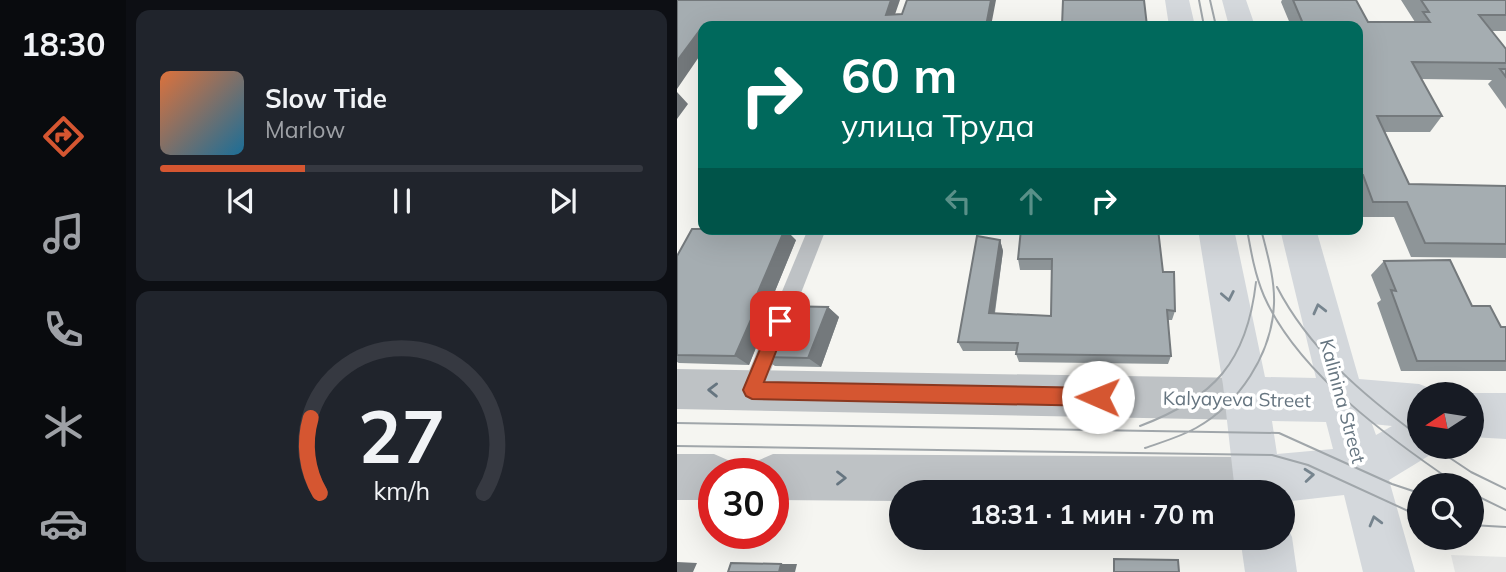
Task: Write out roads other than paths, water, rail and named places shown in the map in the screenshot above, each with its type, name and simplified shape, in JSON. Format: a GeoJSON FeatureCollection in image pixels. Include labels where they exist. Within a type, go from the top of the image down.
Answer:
{"type":"FeatureCollection","features":[{"type":"Feature","properties":{"kind":"main road"},"geometry":{"type":"LineString","coordinates":[[1177,0],[1181,21]]}},
{"type":"Feature","properties":{"kind":"main road"},"geometry":{"type":"LineString","coordinates":[[1234,0],[1240,21]]}},
{"type":"Feature","properties":{"kind":"main road"},"geometry":{"type":"LineString","coordinates":[[1217,235],[1257,480]]}},
{"type":"Feature","properties":{"kind":"main road","name":"Kalinina Street"},"geometry":{"type":"LineString","coordinates":[[1300,235],[1389,572]]}},
{"type":"Feature","properties":{"kind":"main road","name":"Kalyayeva Street"},"geometry":{"type":"LineString","coordinates":[[1246,399],[1344,400],[1407,405]]}},
{"type":"Feature","properties":{"kind":"main road"},"geometry":{"type":"LineString","coordinates":[[1484,415],[1506,416]]}},
{"type":"Feature","properties":{"kind":"main road"},"geometry":{"type":"LineString","coordinates":[[1295,480],[1360,470],[1407,443]]}},
{"type":"Feature","properties":{"kind":"main road"},"geometry":{"type":"LineString","coordinates":[[1268,550],[1271,572]]}},
{"type":"Feature","properties":{"kind":"street","name":"Kalyayeva Street"},"geometry":{"type":"LineString","coordinates":[[677,389],[1246,399]]}},
{"type":"Feature","properties":{"kind":"street"},"geometry":{"type":"LineString","coordinates":[[677,477],[698,477]]}},
{"type":"Feature","properties":{"kind":"street"},"geometry":{"type":"LineString","coordinates":[[789,477],[935,480]]}},
{"type":"Feature","properties":{"kind":"lane"},"geometry":{"type":"LineString","coordinates":[[752,390],[815,235]]}},
{"type":"Feature","properties":{"kind":"tram line"},"geometry":{"type":"LineString","coordinates":[[1199,0],[1203,21]]}},
{"type":"Feature","properties":{"kind":"tram line"},"geometry":{"type":"LineString","coordinates":[[1210,0],[1215,21]]}},
{"type":"Feature","properties":{"kind":"tram line"},"geometry":{"type":"LineString","coordinates":[[1248,235],[1256,272],[1273,313]]}},
{"type":"Feature","properties":{"kind":"tram line"},"geometry":{"type":"LineString","coordinates":[[1262,235],[1272,276],[1273,313]]}},
{"type":"Feature","properties":{"kind":"tram line"},"geometry":{"type":"LineString","coordinates":[[1140,426],[1188,403],[1222,374],[1235,355],[1244,334],[1256,282]]}},
{"type":"Feature","properties":{"kind":"tram line"},"geometry":{"type":"LineString","coordinates":[[1277,287],[1290,310],[1321,351],[1358,387],[1407,427]]}},
{"type":"Feature","properties":{"kind":"tram line"},"geometry":{"type":"LineString","coordinates":[[1189,432],[1226,406],[1250,376],[1267,341],[1273,313]]}},
{"type":"Feature","properties":{"kind":"tram line"},"geometry":{"type":"LineString","coordinates":[[1273,313],[1299,352],[1322,378],[1376,425],[1441,473]]}},
{"type":"Feature","properties":{"kind":"tram line"},"geometry":{"type":"LineString","coordinates":[[677,423],[1189,432]]}},
{"type":"Feature","properties":{"kind":"tram line"},"geometry":{"type":"LineString","coordinates":[[1145,448],[1189,432]]}},
{"type":"Feature","properties":{"kind":"tram line"},"geometry":{"type":"LineString","coordinates":[[1189,432],[1279,433],[1407,489]]}},
{"type":"Feature","properties":{"kind":"tram line"},"geometry":{"type":"LineString","coordinates":[[677,446],[1272,455],[1308,465],[1407,510]]}},
{"type":"Feature","properties":{"kind":"tram line"},"geometry":{"type":"LineString","coordinates":[[1452,459],[1506,489]]}},
{"type":"Feature","properties":{"kind":"tram line"},"geometry":{"type":"LineString","coordinates":[[1484,499],[1506,510]]}},
{"type":"Feature","properties":{"kind":"tram line"},"geometry":{"type":"LineString","coordinates":[[1484,526],[1506,527]]}}]}
